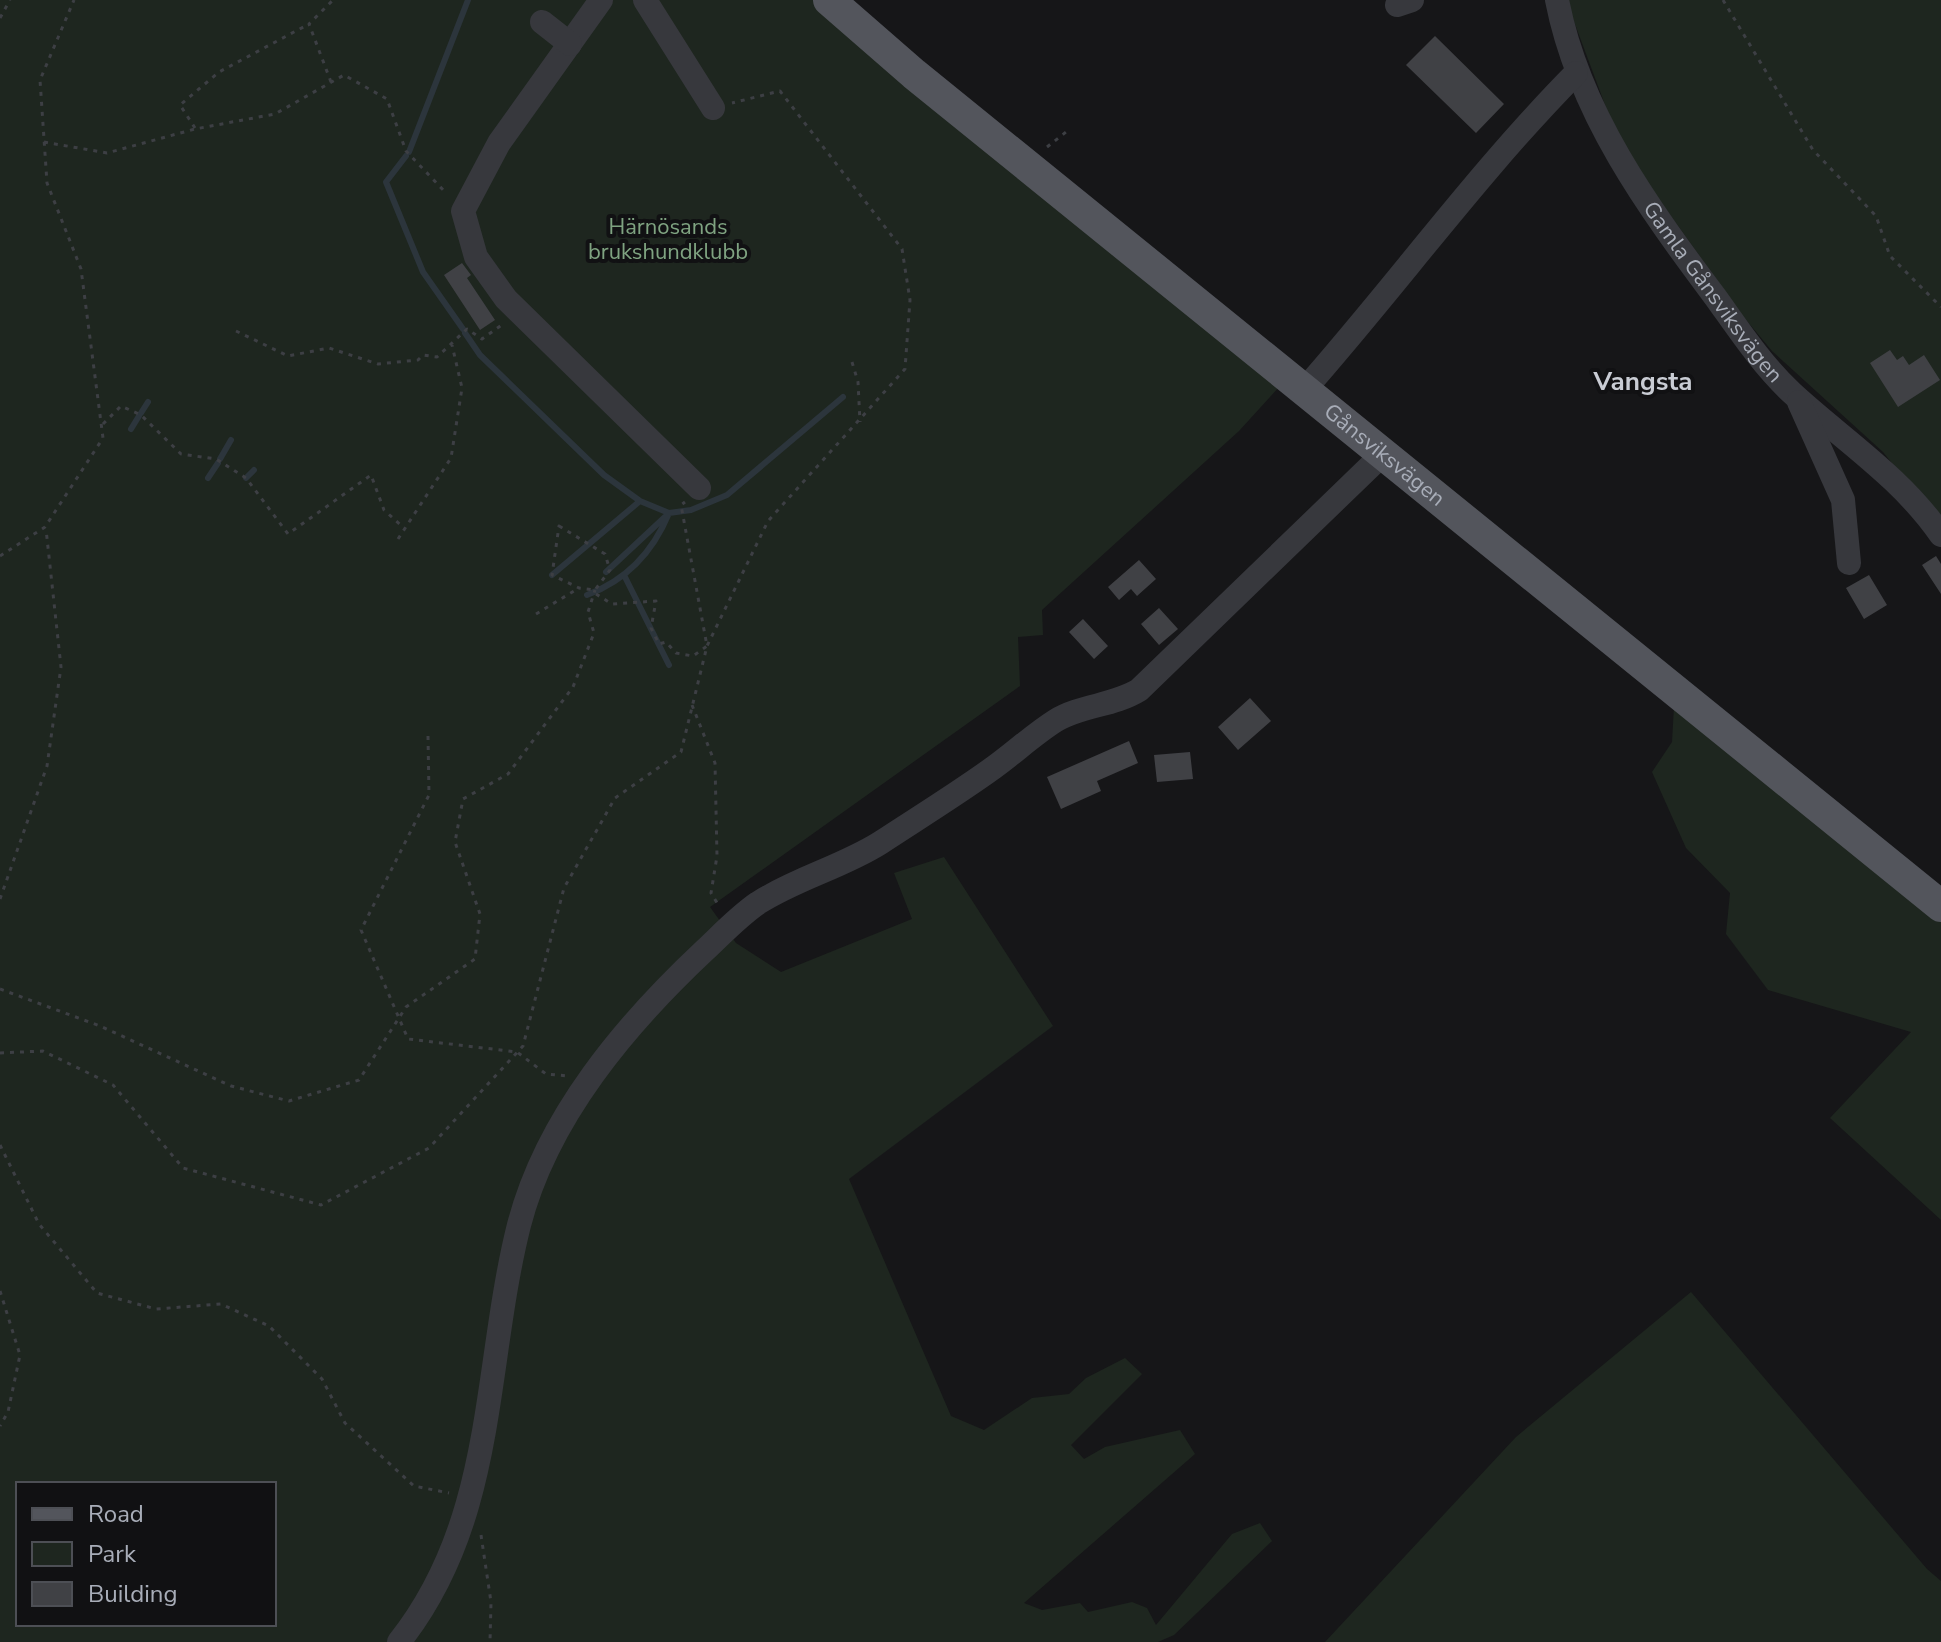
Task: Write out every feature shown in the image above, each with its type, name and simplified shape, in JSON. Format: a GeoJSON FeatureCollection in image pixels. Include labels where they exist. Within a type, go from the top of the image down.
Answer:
{"type":"FeatureCollection","features":[{"type":"Feature","properties":{"kind":"main road","name":"Gånsviksvägen"},"geometry":{"type":"LineString","coordinates":[[829,0],[926,84],[1941,906]]}},
{"type":"Feature","properties":{"kind":"street"},"geometry":{"type":"LineString","coordinates":[[601,0],[499,143],[463,211],[476,257],[520,312],[690,497]]}},
{"type":"Feature","properties":{"kind":"street"},"geometry":{"type":"LineString","coordinates":[[645,0],[713,108]]}},
{"type":"Feature","properties":{"kind":"street","name":"Gamla Gånsviksvägen"},"geometry":{"type":"LineString","coordinates":[[1557,0],[1576,73],[1604,132],[1669,235],[1757,354],[1796,396],[1894,479],[1941,535]]}},
{"type":"Feature","properties":{"kind":"street"},"geometry":{"type":"LineString","coordinates":[[542,22],[570,44]]}},
{"type":"Feature","properties":{"kind":"street"},"geometry":{"type":"LineString","coordinates":[[1304,390],[1364,322],[1519,131],[1576,73]]}},
{"type":"Feature","properties":{"kind":"street"},"geometry":{"type":"LineString","coordinates":[[1796,396],[1843,500],[1849,563]]}},
{"type":"Feature","properties":{"kind":"street"},"geometry":{"type":"LineString","coordinates":[[399,1642],[445,1565],[470,1497],[482,1451],[520,1222],[538,1171],[592,1078],[633,1022],[731,925],[759,903],[876,845],[991,769],[1053,722],[1068,714],[1123,700],[1139,690],[1383,454]]}},
{"type":"Feature","properties":{"kind":"path"},"geometry":{"type":"LineString","coordinates":[[0,18],[10,0]]}},
{"type":"Feature","properties":{"kind":"path"},"geometry":{"type":"LineString","coordinates":[[0,556],[45,527],[103,438],[81,269],[47,183],[44,142],[40,80],[74,0]]}},
{"type":"Feature","properties":{"kind":"path"},"geometry":{"type":"LineString","coordinates":[[195,129],[180,105],[219,72],[309,24],[333,0]]}},
{"type":"Feature","properties":{"kind":"path"},"geometry":{"type":"LineString","coordinates":[[1723,0],[1813,150],[1876,216],[1890,256],[1941,307]]}},
{"type":"Feature","properties":{"kind":"path"},"geometry":{"type":"LineString","coordinates":[[309,24],[331,82]]}},
{"type":"Feature","properties":{"kind":"path"},"geometry":{"type":"LineString","coordinates":[[44,142],[107,153],[195,129],[275,114],[344,75],[387,99],[406,151],[463,211]]}},
{"type":"Feature","properties":{"kind":"path"},"geometry":{"type":"LineString","coordinates":[[0,1053],[43,1051],[113,1085],[183,1168],[321,1205],[429,1148],[523,1046],[564,888],[615,798],[681,752],[707,646],[768,521],[905,369],[910,300],[902,249],[780,91],[713,108]]}},
{"type":"Feature","properties":{"kind":"path"},"geometry":{"type":"LineString","coordinates":[[236,331],[288,356],[329,348],[378,364],[418,360],[423,355],[437,357],[467,329],[482,339],[520,312]]}},
{"type":"Feature","properties":{"kind":"path"},"geometry":{"type":"LineString","coordinates":[[398,539],[451,458],[462,388],[452,345]]}},
{"type":"Feature","properties":{"kind":"path"},"geometry":{"type":"LineString","coordinates":[[852,362],[858,382],[860,422]]}},
{"type":"Feature","properties":{"kind":"path"},"geometry":{"type":"LineString","coordinates":[[102,425],[121,406],[140,414],[181,454],[216,459],[246,478],[288,534],[371,475],[384,510],[405,529]]}},
{"type":"Feature","properties":{"kind":"path"},"geometry":{"type":"LineString","coordinates":[[690,497],[683,516],[707,646]]}},
{"type":"Feature","properties":{"kind":"path"},"geometry":{"type":"LineString","coordinates":[[0,989],[100,1026],[231,1086],[289,1101],[359,1080],[406,1007],[475,959],[480,914],[455,842],[463,799],[508,774],[573,687],[594,633],[588,612],[596,592],[610,568],[605,554],[559,526],[552,574],[579,588],[596,592],[612,604],[656,601],[651,628],[659,644],[666,642],[676,653],[693,656],[707,646]]}},
{"type":"Feature","properties":{"kind":"path"},"geometry":{"type":"LineString","coordinates":[[0,899],[47,766],[61,667],[45,527]]}},
{"type":"Feature","properties":{"kind":"path"},"geometry":{"type":"LineString","coordinates":[[536,614],[579,588]]}},
{"type":"Feature","properties":{"kind":"path"},"geometry":{"type":"LineString","coordinates":[[692,705],[715,763],[717,856],[711,893],[731,925]]}},
{"type":"Feature","properties":{"kind":"path"},"geometry":{"type":"LineString","coordinates":[[428,736],[429,795],[361,930],[408,1039],[517,1052],[546,1074],[592,1078]]}},
{"type":"Feature","properties":{"kind":"path"},"geometry":{"type":"LineString","coordinates":[[0,1145],[39,1224],[97,1293],[156,1309],[221,1304],[269,1326],[322,1379],[345,1423],[414,1486],[470,1497],[482,1539],[491,1602],[490,1642]]}},
{"type":"Feature","properties":{"kind":"path"},"geometry":{"type":"LineString","coordinates":[[0,1291],[20,1355],[8,1412],[0,1426]]}},
{"type":"Feature","properties":{"kind":"green space","name":"Härnösands brukshundklubb"},"geometry":{"type":"Polygon","coordinates":[[[0,0],[820,0],[1279,387],[1239,431],[1042,610],[1043,635],[1018,637],[1020,686],[710,907],[736,943],[781,972],[912,919],[894,873],[944,857],[1053,1026],[849,1179],[951,1416],[984,1430],[1032,1398],[1069,1394],[1086,1378],[1125,1358],[1142,1374],[1071,1445],[1084,1459],[1105,1447],[1180,1430],[1195,1454],[1024,1603],[1042,1610],[1080,1603],[1088,1612],[1132,1602],[1147,1608],[1156,1625],[1232,1534],[1260,1523],[1272,1541],[1174,1635],[1158,1642],[0,1642],[0,0]]]}},
{"type":"Feature","properties":{"kind":"green space"},"geometry":{"type":"Polygon","coordinates":[[[1566,0],[1941,0],[1941,524],[1883,452],[1772,351],[1742,315],[1620,145],[1566,0]]]}},
{"type":"Feature","properties":{"kind":"green space"},"geometry":{"type":"Polygon","coordinates":[[[1674,706],[1941,916],[1941,1220],[1830,1118],[1911,1032],[1768,990],[1726,934],[1730,893],[1686,848],[1652,772],[1672,742],[1674,706]]]}},
{"type":"Feature","properties":{"kind":"green space"},"geometry":{"type":"Polygon","coordinates":[[[1691,1292],[1927,1569],[1941,1581],[1941,1642],[1325,1642],[1516,1437],[1691,1292]]]}},
{"type":"Feature","properties":{"kind":"building"},"geometry":{"type":"Polygon","coordinates":[[[1435,36],[1504,104],[1476,133],[1406,65],[1435,36]]]}},
{"type":"Feature","properties":{"kind":"building"},"geometry":{"type":"Polygon","coordinates":[[[462,263],[471,275],[467,278],[495,320],[480,330],[444,275],[462,263]]]}},
{"type":"Feature","properties":{"kind":"building"},"geometry":{"type":"Polygon","coordinates":[[[1890,350],[1897,360],[1903,356],[1909,365],[1924,355],[1940,380],[1898,407],[1870,363],[1890,350]]]}},
{"type":"Feature","properties":{"kind":"building"},"geometry":{"type":"Polygon","coordinates":[[[1936,556],[1941,564],[1941,594],[1922,565],[1936,556]]]}},
{"type":"Feature","properties":{"kind":"building"},"geometry":{"type":"Polygon","coordinates":[[[1139,560],[1156,579],[1137,596],[1131,589],[1119,600],[1108,587],[1139,560]]]}},
{"type":"Feature","properties":{"kind":"building"},"geometry":{"type":"Polygon","coordinates":[[[1869,575],[1887,605],[1864,619],[1846,588],[1869,575]]]}},
{"type":"Feature","properties":{"kind":"building"},"geometry":{"type":"Polygon","coordinates":[[[1159,608],[1178,629],[1159,645],[1141,624],[1159,608]]]}},
{"type":"Feature","properties":{"kind":"building"},"geometry":{"type":"Polygon","coordinates":[[[1083,619],[1108,646],[1094,659],[1069,632],[1083,619]]]}},
{"type":"Feature","properties":{"kind":"building"},"geometry":{"type":"Polygon","coordinates":[[[1250,698],[1271,721],[1238,750],[1218,727],[1250,698]]]}},
{"type":"Feature","properties":{"kind":"building"},"geometry":{"type":"Polygon","coordinates":[[[1129,741],[1138,763],[1097,781],[1101,791],[1061,809],[1047,777],[1129,741]]]}},
{"type":"Feature","properties":{"kind":"building"},"geometry":{"type":"Polygon","coordinates":[[[1190,752],[1193,779],[1157,782],[1154,755],[1190,752]]]}},
{"type":"Feature","properties":{"kind":"waterway"},"geometry":{"type":"LineString","coordinates":[[409,152],[468,0]]}},
{"type":"Feature","properties":{"kind":"waterway"},"geometry":{"type":"LineString","coordinates":[[406,156],[386,182],[423,272],[463,329]]}},
{"type":"Feature","properties":{"kind":"waterway"},"geometry":{"type":"LineString","coordinates":[[465,333],[480,355],[604,475],[640,501],[669,513],[691,510],[727,495],[843,397]]}},
{"type":"Feature","properties":{"kind":"waterway"},"geometry":{"type":"LineString","coordinates":[[141,413],[148,402]]}},
{"type":"Feature","properties":{"kind":"waterway"},"geometry":{"type":"LineString","coordinates":[[131,429],[139,416]]}},
{"type":"Feature","properties":{"kind":"waterway"},"geometry":{"type":"LineString","coordinates":[[220,459],[231,440]]}},
{"type":"Feature","properties":{"kind":"waterway"},"geometry":{"type":"LineString","coordinates":[[208,478],[218,463]]}},
{"type":"Feature","properties":{"kind":"waterway"},"geometry":{"type":"LineString","coordinates":[[246,478],[254,470]]}},
{"type":"Feature","properties":{"kind":"waterway"},"geometry":{"type":"LineString","coordinates":[[552,575],[640,501]]}},
{"type":"Feature","properties":{"kind":"waterway"},"geometry":{"type":"LineString","coordinates":[[587,595],[614,581],[637,563],[655,540],[669,513]]}},
{"type":"Feature","properties":{"kind":"waterway"},"geometry":{"type":"LineString","coordinates":[[606,572],[667,515]]}},
{"type":"Feature","properties":{"kind":"waterway"},"geometry":{"type":"LineString","coordinates":[[624,575],[669,665]]}},
{"type":"Feature","properties":{"kind":"district","name":"Vangsta"},"geometry":{"type":"Point","coordinates":[1643,381]}}]}
